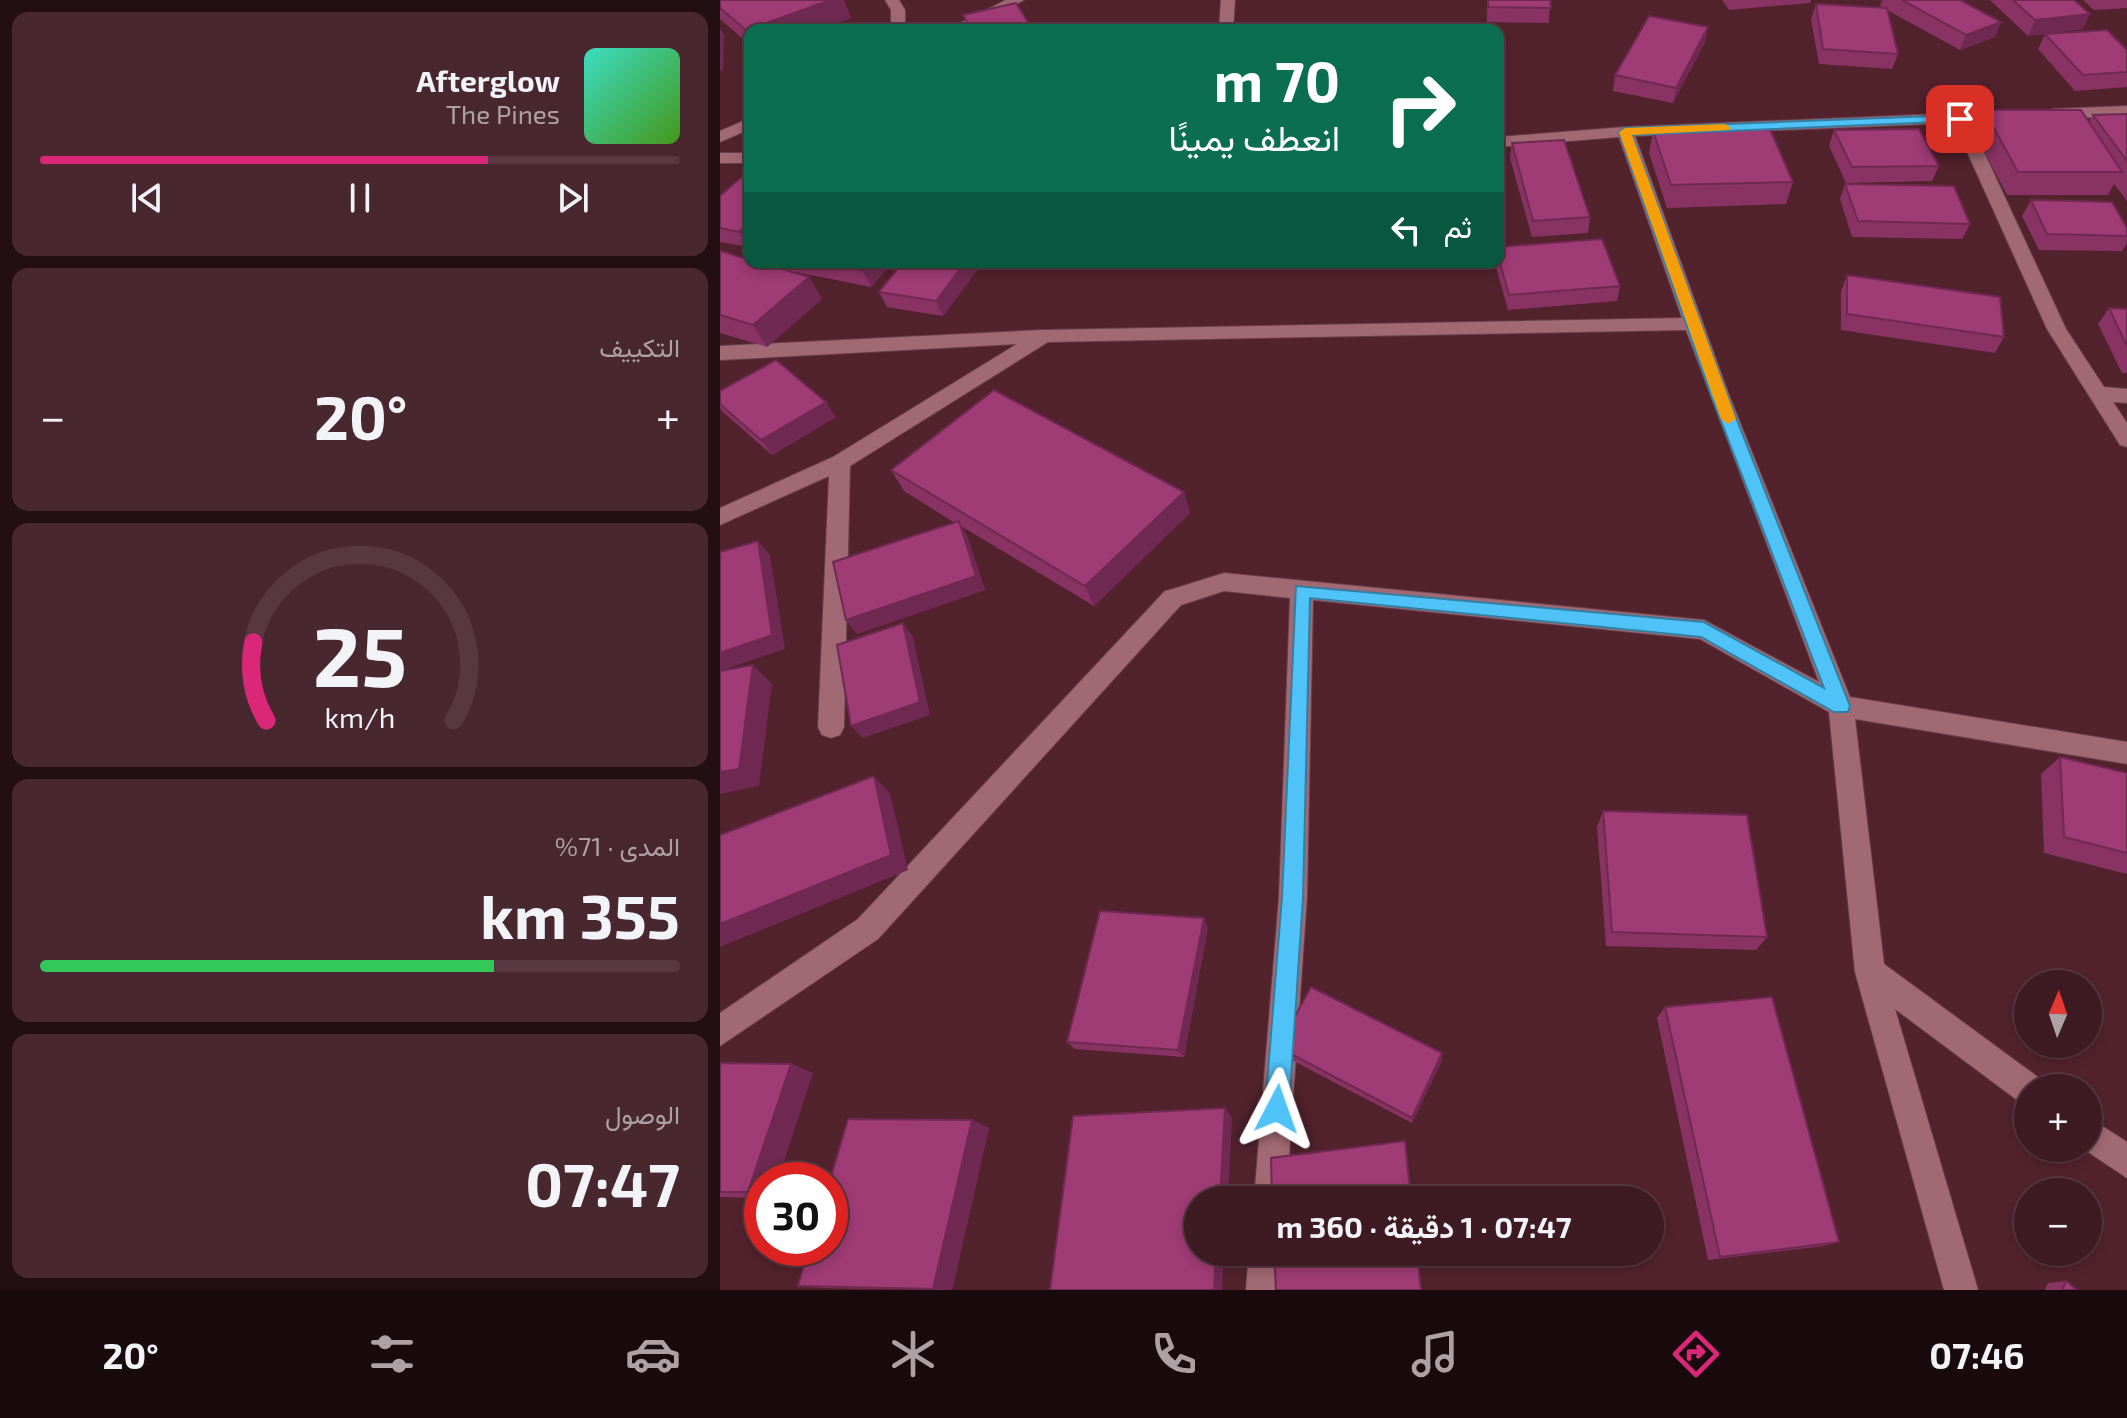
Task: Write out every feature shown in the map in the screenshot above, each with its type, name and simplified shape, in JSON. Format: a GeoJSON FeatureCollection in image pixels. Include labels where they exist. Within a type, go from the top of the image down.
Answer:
{"type":"FeatureCollection","features":[{"type":"Feature","properties":{"kind":"street"},"geometry":{"type":"LineString","coordinates":[[892,0],[898,10],[898,24]]}},
{"type":"Feature","properties":{"kind":"street"},"geometry":{"type":"LineString","coordinates":[[968,24],[1017,0]]}},
{"type":"Feature","properties":{"kind":"street"},"geometry":{"type":"LineString","coordinates":[[1226,24],[1228,0]]}},
{"type":"Feature","properties":{"kind":"street"},"geometry":{"type":"LineString","coordinates":[[1504,142],[1625,132],[2127,111]]}},
{"type":"Feature","properties":{"kind":"street"},"geometry":{"type":"LineString","coordinates":[[1960,119],[2057,329],[2127,440]]}},
{"type":"Feature","properties":{"kind":"street"},"geometry":{"type":"LineString","coordinates":[[720,137],[744,126]]}},
{"type":"Feature","properties":{"kind":"street"},"geometry":{"type":"LineString","coordinates":[[1625,132],[1719,395],[1841,706],[1870,972],[1961,1290]]}},
{"type":"Feature","properties":{"kind":"street"},"geometry":{"type":"LineString","coordinates":[[720,158],[744,158]]}},
{"type":"Feature","properties":{"kind":"street"},"geometry":{"type":"LineString","coordinates":[[720,353],[1043,336],[1695,324]]}},
{"type":"Feature","properties":{"kind":"street"},"geometry":{"type":"LineString","coordinates":[[720,517],[840,462],[1043,336]]}},
{"type":"Feature","properties":{"kind":"street"},"geometry":{"type":"LineString","coordinates":[[2098,394],[2127,396]]}},
{"type":"Feature","properties":{"kind":"street"},"geometry":{"type":"LineString","coordinates":[[831,727],[840,462]]}},
{"type":"Feature","properties":{"kind":"street"},"geometry":{"type":"LineString","coordinates":[[720,1031],[868,929],[1173,598],[1224,582],[1704,630],[1841,706],[2127,753]]}},
{"type":"Feature","properties":{"kind":"street"},"geometry":{"type":"LineString","coordinates":[[1271,1186],[1293,897],[1302,591]]}},
{"type":"Feature","properties":{"kind":"street"},"geometry":{"type":"LineString","coordinates":[[1870,972],[2014,1079]]}},
{"type":"Feature","properties":{"kind":"street"},"geometry":{"type":"LineString","coordinates":[[2102,1143],[2127,1162]]}},
{"type":"Feature","properties":{"kind":"street"},"geometry":{"type":"LineString","coordinates":[[1263,1290],[1265,1266]]}},
{"type":"Feature","properties":{"kind":"building"},"geometry":{"type":"Polygon","coordinates":[[[720,0],[831,0],[763,24],[744,24],[744,28],[720,8],[720,0]]]}},
{"type":"Feature","properties":{"kind":"building"},"geometry":{"type":"Polygon","coordinates":[[[1488,0],[1550,0],[1551,8],[1488,7],[1488,0]]]}},
{"type":"Feature","properties":{"kind":"building"},"geometry":{"type":"Polygon","coordinates":[[[1902,0],[1960,0],[2001,22],[1966,35],[1902,0]]]}},
{"type":"Feature","properties":{"kind":"building"},"geometry":{"type":"Polygon","coordinates":[[[2013,0],[2074,0],[2090,14],[2035,20],[2013,0]]]}},
{"type":"Feature","properties":{"kind":"building"},"geometry":{"type":"Polygon","coordinates":[[[1016,3],[1029,24],[968,24],[963,15],[1016,3]]]}},
{"type":"Feature","properties":{"kind":"building"},"geometry":{"type":"Polygon","coordinates":[[[1816,4],[1887,8],[1898,54],[1823,49],[1816,4]]]}},
{"type":"Feature","properties":{"kind":"building"},"geometry":{"type":"Polygon","coordinates":[[[1649,16],[1708,27],[1676,88],[1615,75],[1649,16]]]}},
{"type":"Feature","properties":{"kind":"building"},"geometry":{"type":"Polygon","coordinates":[[[2107,30],[2127,50],[2127,72],[2083,75],[2045,34],[2107,30]]]}},
{"type":"Feature","properties":{"kind":"building"},"geometry":{"type":"Polygon","coordinates":[[[1984,110],[2081,110],[2122,172],[2018,172],[1984,110]]]}},
{"type":"Feature","properties":{"kind":"building"},"geometry":{"type":"Polygon","coordinates":[[[2127,114],[2127,161],[2093,115],[2127,114]]]}},
{"type":"Feature","properties":{"kind":"building"},"geometry":{"type":"Polygon","coordinates":[[[1769,127],[1793,182],[1671,185],[1653,131],[1769,127]]]}},
{"type":"Feature","properties":{"kind":"building"},"geometry":{"type":"Polygon","coordinates":[[[1919,129],[1939,166],[1852,167],[1834,130],[1919,129]]]}},
{"type":"Feature","properties":{"kind":"building"},"geometry":{"type":"Polygon","coordinates":[[[1564,140],[1590,217],[1533,221],[1512,143],[1564,140]]]}},
{"type":"Feature","properties":{"kind":"building"},"geometry":{"type":"Polygon","coordinates":[[[744,175],[744,227],[739,232],[720,228],[720,196],[744,175]]]}},
{"type":"Feature","properties":{"kind":"building"},"geometry":{"type":"Polygon","coordinates":[[[1845,184],[1954,186],[1970,224],[1858,221],[1845,184]]]}},
{"type":"Feature","properties":{"kind":"building"},"geometry":{"type":"Polygon","coordinates":[[[2031,200],[2112,202],[2127,228],[2127,236],[2047,234],[2031,200]]]}},
{"type":"Feature","properties":{"kind":"building"},"geometry":{"type":"Polygon","coordinates":[[[1602,239],[1620,286],[1509,295],[1502,268],[1504,268],[1504,247],[1602,239]]]}},
{"type":"Feature","properties":{"kind":"building"},"geometry":{"type":"Polygon","coordinates":[[[720,251],[744,258],[744,268],[778,268],[809,277],[753,325],[720,315],[720,251]]]}},
{"type":"Feature","properties":{"kind":"building"},"geometry":{"type":"Polygon","coordinates":[[[898,268],[961,268],[936,301],[879,292],[898,268]]]}},
{"type":"Feature","properties":{"kind":"building"},"geometry":{"type":"Polygon","coordinates":[[[1847,275],[2000,297],[2004,337],[1847,314],[1847,275]]]}},
{"type":"Feature","properties":{"kind":"building"},"geometry":{"type":"Polygon","coordinates":[[[2109,308],[2127,309],[2127,346],[2109,308]]]}},
{"type":"Feature","properties":{"kind":"building"},"geometry":{"type":"Polygon","coordinates":[[[776,360],[826,402],[761,440],[720,404],[720,391],[776,360]]]}},
{"type":"Feature","properties":{"kind":"building"},"geometry":{"type":"Polygon","coordinates":[[[994,390],[1184,492],[1085,586],[891,470],[994,390]]]}},
{"type":"Feature","properties":{"kind":"building"},"geometry":{"type":"Polygon","coordinates":[[[959,521],[976,576],[846,620],[833,562],[959,521]]]}},
{"type":"Feature","properties":{"kind":"building"},"geometry":{"type":"Polygon","coordinates":[[[758,541],[772,635],[720,653],[720,552],[758,541]]]}},
{"type":"Feature","properties":{"kind":"building"},"geometry":{"type":"Polygon","coordinates":[[[903,623],[920,702],[851,726],[837,645],[903,623]]]}},
{"type":"Feature","properties":{"kind":"building"},"geometry":{"type":"Polygon","coordinates":[[[753,665],[739,769],[720,772],[720,671],[753,665]]]}},
{"type":"Feature","properties":{"kind":"building"},"geometry":{"type":"Polygon","coordinates":[[[2060,757],[2127,773],[2127,853],[2064,837],[2060,757]]]}},
{"type":"Feature","properties":{"kind":"building"},"geometry":{"type":"Polygon","coordinates":[[[874,776],[891,855],[720,924],[720,835],[874,776]]]}},
{"type":"Feature","properties":{"kind":"building"},"geometry":{"type":"Polygon","coordinates":[[[1603,811],[1747,815],[1767,937],[1612,932],[1603,811]]]}},
{"type":"Feature","properties":{"kind":"building"},"geometry":{"type":"Polygon","coordinates":[[[1100,911],[1204,918],[1178,1050],[1067,1042],[1100,911]]]}},
{"type":"Feature","properties":{"kind":"building"},"geometry":{"type":"Polygon","coordinates":[[[1311,987],[1442,1053],[1412,1118],[1278,1047],[1311,987]]]}},
{"type":"Feature","properties":{"kind":"building"},"geometry":{"type":"Polygon","coordinates":[[[1772,997],[1839,1242],[1720,1257],[1665,1007],[1772,997]]]}},
{"type":"Feature","properties":{"kind":"building"},"geometry":{"type":"Polygon","coordinates":[[[720,1063],[791,1064],[758,1162],[744,1162],[744,1192],[720,1192],[720,1063]]]}},
{"type":"Feature","properties":{"kind":"building"},"geometry":{"type":"Polygon","coordinates":[[[1225,1108],[1221,1186],[1184,1186],[1184,1266],[1215,1266],[1214,1290],[1050,1290],[1073,1116],[1225,1108]]]}},
{"type":"Feature","properties":{"kind":"building"},"geometry":{"type":"Polygon","coordinates":[[[848,1119],[972,1120],[933,1289],[798,1286],[804,1266],[848,1266],[848,1162],[835,1162],[848,1119]]]}},
{"type":"Feature","properties":{"kind":"building"},"geometry":{"type":"Polygon","coordinates":[[[1405,1141],[1410,1186],[1272,1186],[1271,1158],[1405,1141]]]}},
{"type":"Feature","properties":{"kind":"building"},"geometry":{"type":"Polygon","coordinates":[[[1275,1266],[1418,1266],[1421,1290],[1276,1290],[1275,1266]]]}},
{"type":"Feature","properties":{"kind":"building"},"geometry":{"type":"Polygon","coordinates":[[[2066,1281],[2077,1290],[2062,1290],[2066,1281]]]}},
{"type":"Feature","properties":{"kind":"slow traffic"},"geometry":{"type":"LineString","coordinates":[[1725,128],[1625,132],[1728,419]]}},
{"type":"Feature","properties":{"kind":"route"},"geometry":{"type":"LineString","coordinates":[[1277,1109],[1293,897],[1302,591],[1704,630],[1841,706],[1719,395],[1625,132],[1960,119]]}}]}
